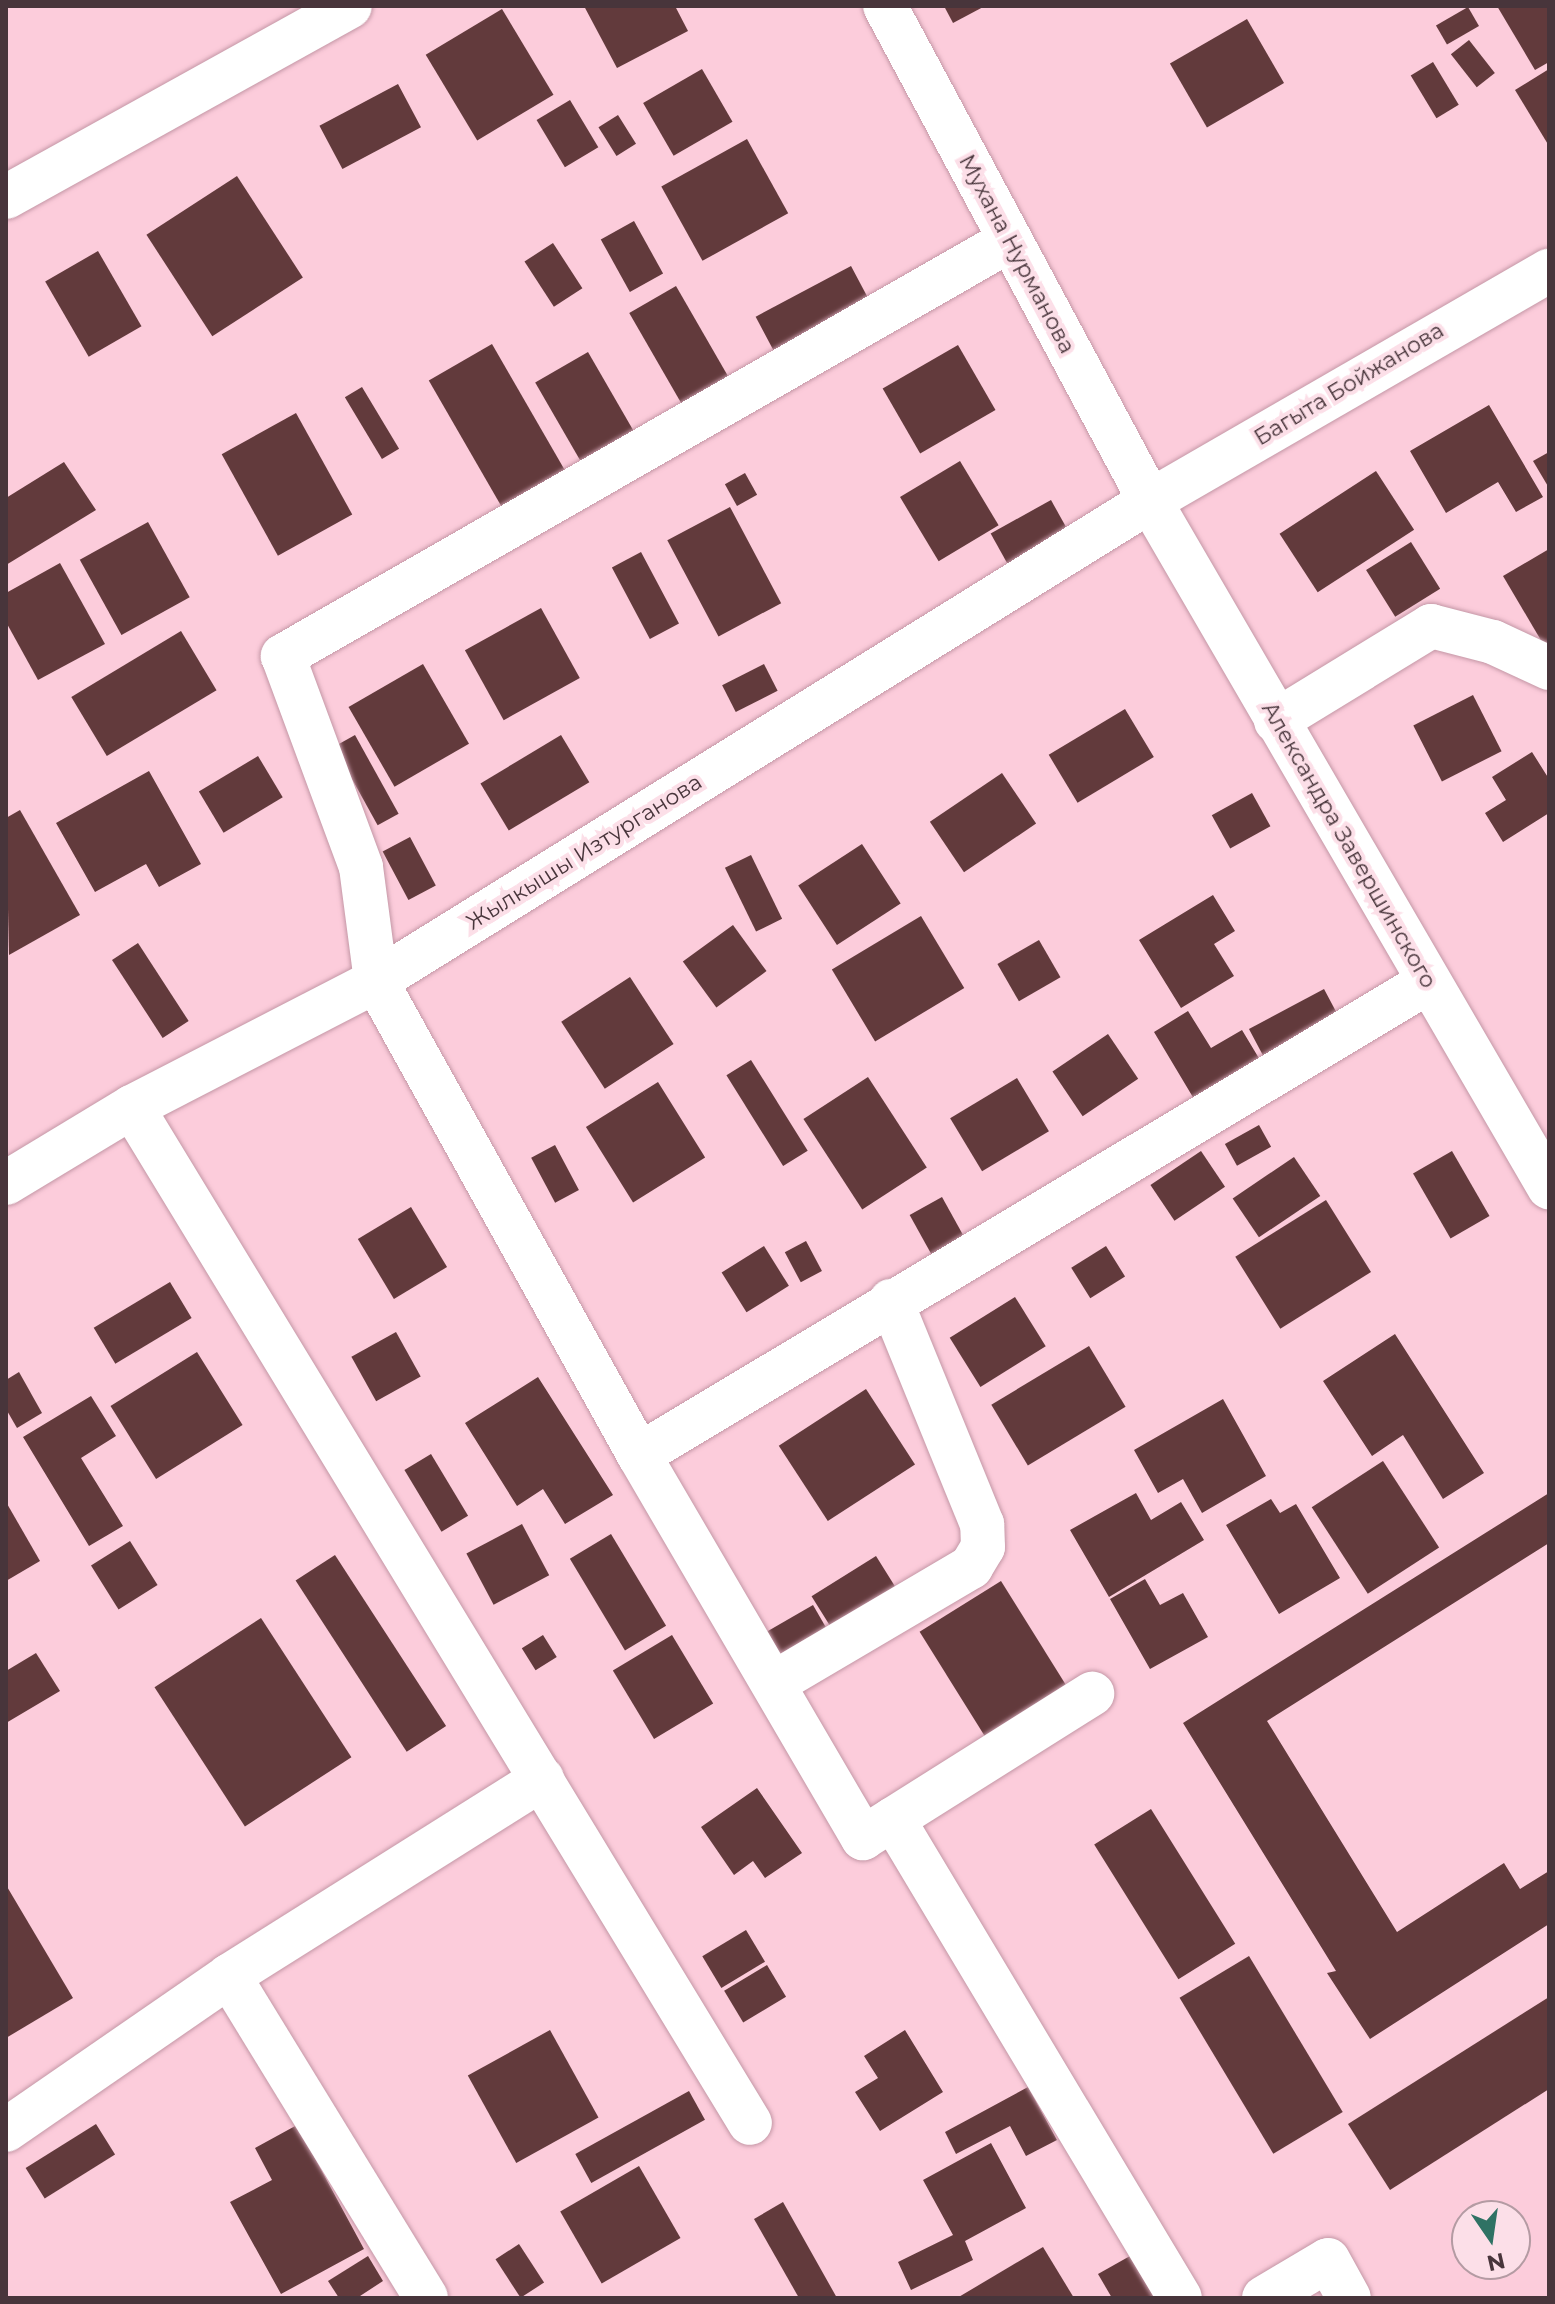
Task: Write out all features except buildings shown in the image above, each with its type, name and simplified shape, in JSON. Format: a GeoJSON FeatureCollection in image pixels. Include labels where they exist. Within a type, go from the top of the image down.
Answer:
{"type":"FeatureCollection","features":[{"type":"Feature","properties":{"kind":"street"},"geometry":{"type":"LineString","coordinates":[[6,197],[350,6]]}},
{"type":"Feature","properties":{"kind":"street","name":"Мухана Нурманова"},"geometry":{"type":"LineString","coordinates":[[885,6],[1150,501]]}},
{"type":"Feature","properties":{"kind":"street"},"geometry":{"type":"LineString","coordinates":[[1010,240],[283,656],[361,867],[376,981],[639,1455],[863,1838],[1092,1694]]}},
{"type":"Feature","properties":{"kind":"street","name":"Багыта Бойжанова"},"geometry":{"type":"LineString","coordinates":[[1150,501],[1549,271]]}},
{"type":"Feature","properties":{"kind":"street","name":"Александра Завершинского"},"geometry":{"type":"LineString","coordinates":[[1150,501],[1549,1187]]}},
{"type":"Feature","properties":{"kind":"street","name":"Жылкышы Изтурганова"},"geometry":{"type":"LineString","coordinates":[[6,1183],[132,1107],[376,981],[1150,501]]}},
{"type":"Feature","properties":{"kind":"street"},"geometry":{"type":"LineString","coordinates":[[1276,721],[1431,626],[1493,642],[1549,668]]}},
{"type":"Feature","properties":{"kind":"street"},"geometry":{"type":"LineString","coordinates":[[639,1455],[891,1301],[1428,982]]}},
{"type":"Feature","properties":{"kind":"street"},"geometry":{"type":"LineString","coordinates":[[132,1107],[750,2123]]}},
{"type":"Feature","properties":{"kind":"street"},"geometry":{"type":"LineString","coordinates":[[774,1683],[971,1567],[983,1547],[982,1524],[891,1301]]}},
{"type":"Feature","properties":{"kind":"street"},"geometry":{"type":"LineString","coordinates":[[6,2130],[229,1976],[542,1779]]}},
{"type":"Feature","properties":{"kind":"street"},"geometry":{"type":"LineString","coordinates":[[893,1819],[1180,2298]]}},
{"type":"Feature","properties":{"kind":"street"},"geometry":{"type":"LineString","coordinates":[[229,1976],[426,2298]]}},
{"type":"Feature","properties":{"kind":"street"},"geometry":{"type":"LineString","coordinates":[[1264,2298],[1328,2260],[1349,2298]]}}]}
